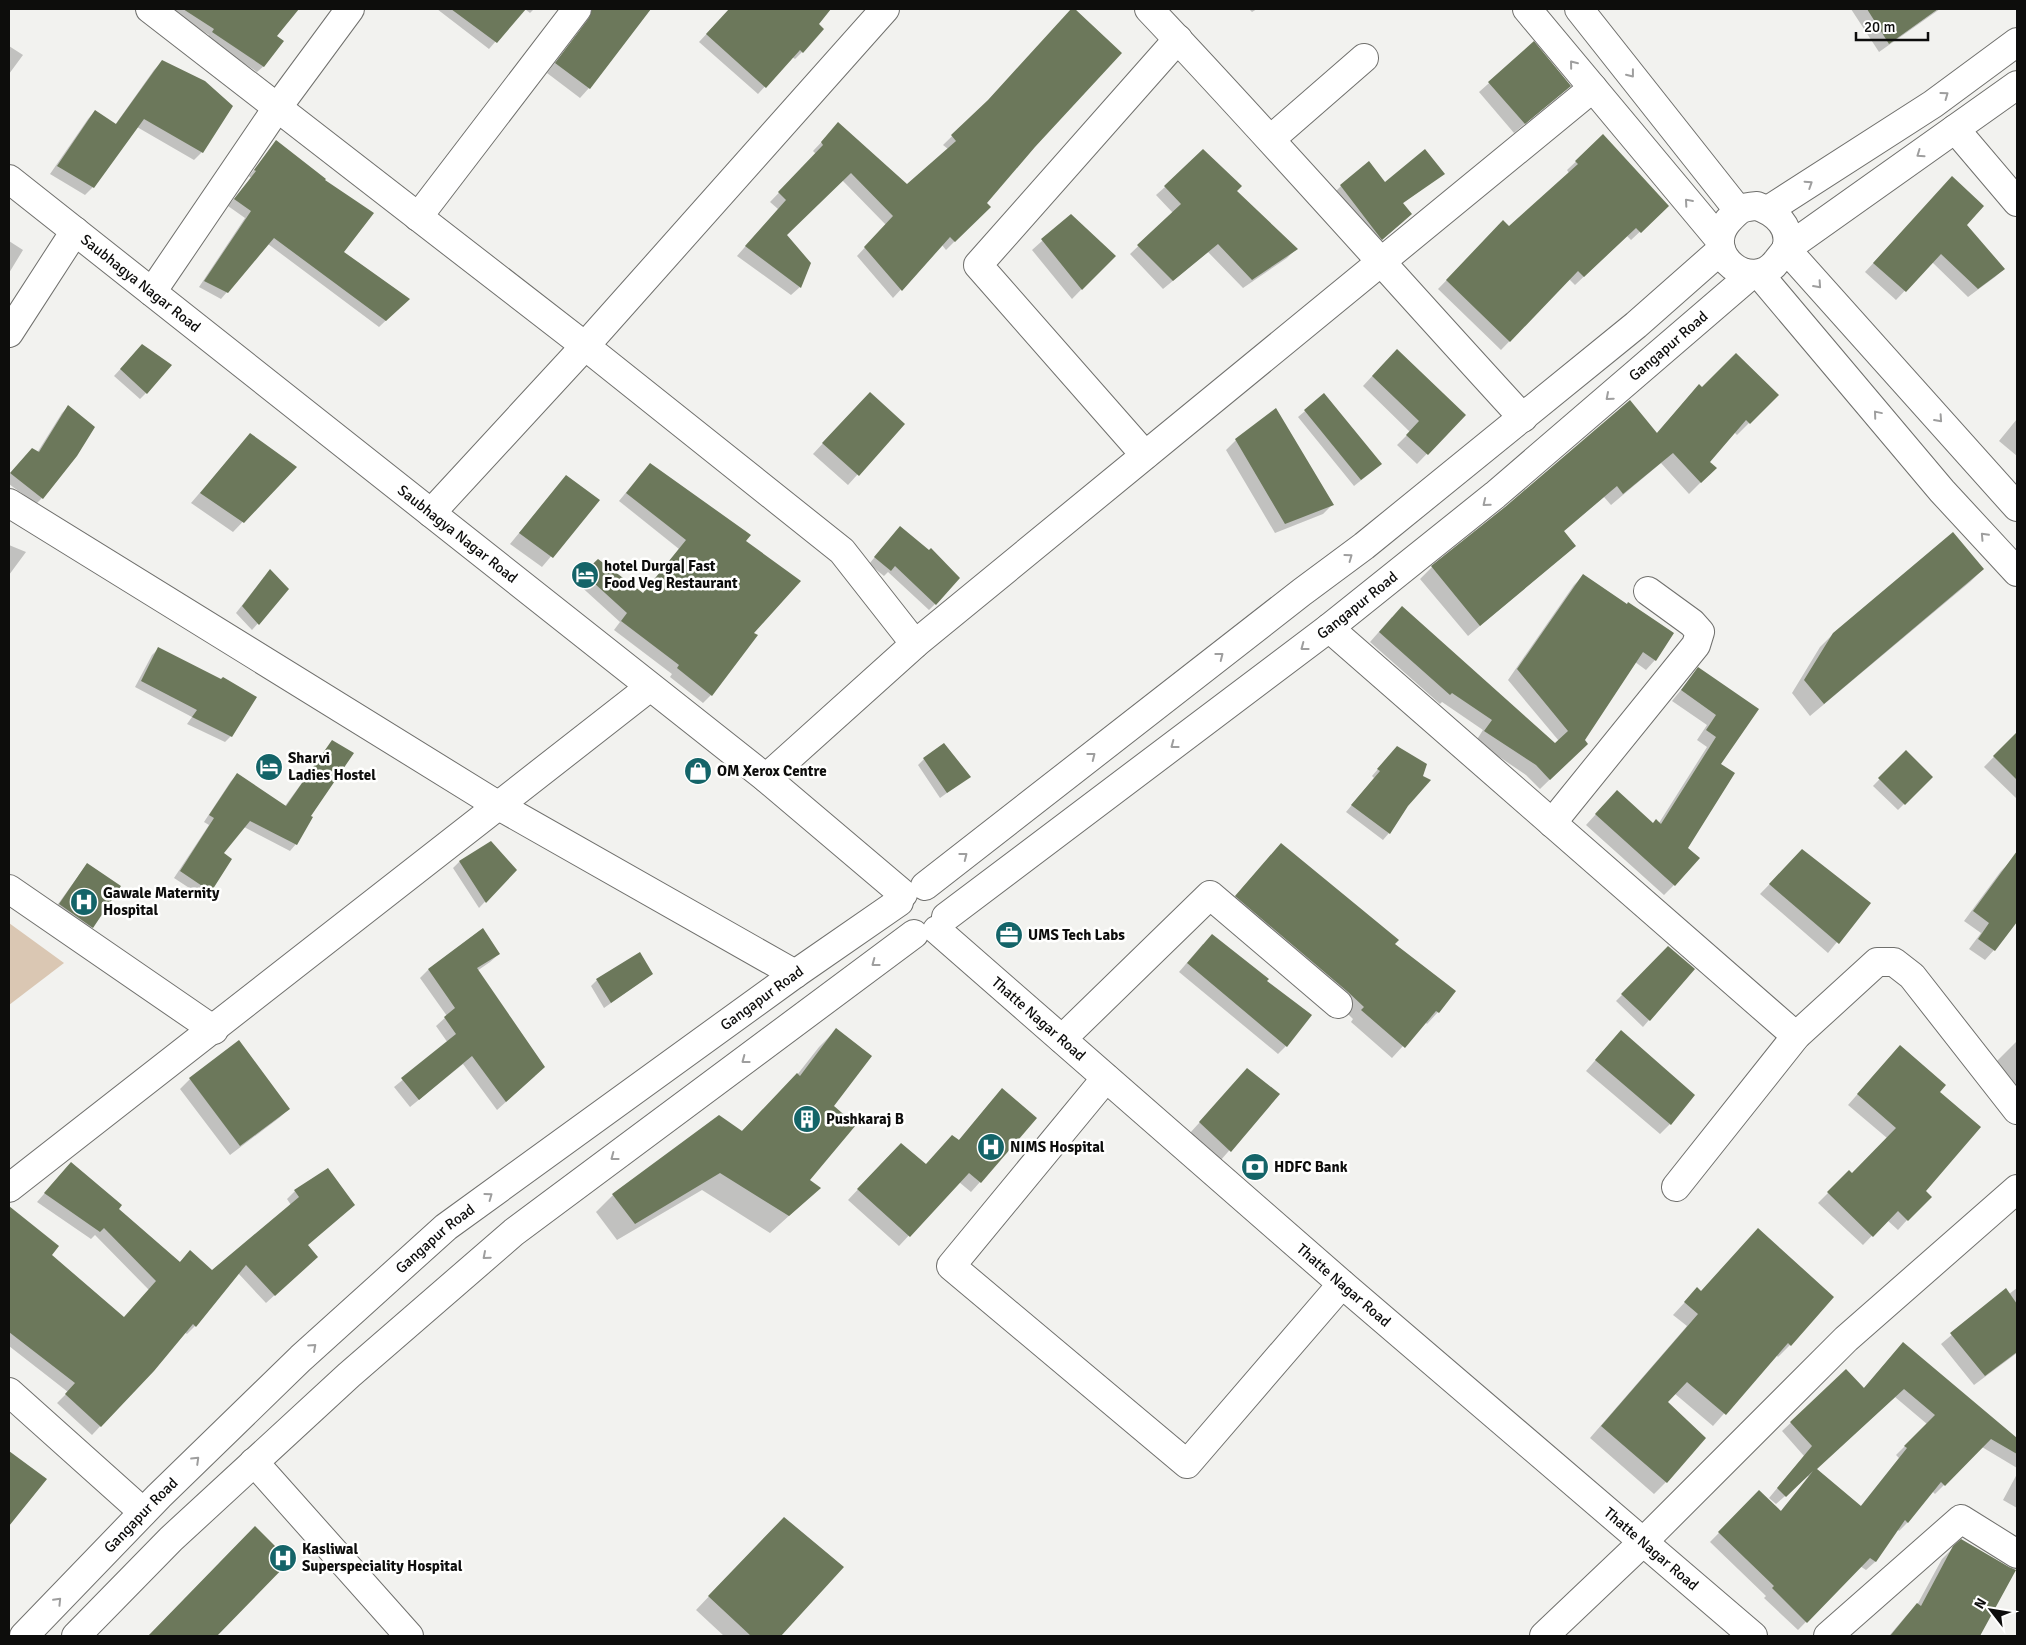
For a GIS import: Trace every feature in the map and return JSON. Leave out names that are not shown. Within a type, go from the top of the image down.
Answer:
[{"type":"street","points":[[150,9],[585,346],[842,551],[915,644]]},
{"type":"street","points":[[152,292],[277,108],[350,9]]},
{"type":"street","points":[[418,217],[577,9]]},
{"type":"street","points":[[431,513],[585,346],[885,9]]},
{"type":"street","points":[[1149,9],[1271,139],[1380,262],[1523,418]]},
{"type":"street","points":[[1527,9],[1720,245],[1725,259],[1742,272],[1756,274],[1772,268],[1786,249],[2017,85]]},
{"type":"street","points":[[1579,9],[1738,210]]},
{"type":"street","points":[[1145,456],[978,265],[1178,39]]},
{"type":"street","points":[[1768,210],[1933,104],[2017,42]]},
{"type":"street","points":[[1271,139],[1364,58]]},
{"type":"street","points":[[766,778],[915,644],[1593,88]]},
{"type":"street","points":[[1955,129],[2017,202]]},
{"type":"street","name":"Saubhagya Nagar Road","points":[[9,179],[766,778],[909,894]]},
{"type":"street","points":[[1720,245],[1722,229],[1738,210],[1757,206],[1778,216],[1784,226],[1786,249],[2017,507]]},
{"type":"street","points":[[9,333],[75,232]]},
{"type":"street","name":"Gangapur Road","points":[[24,1636],[143,1512],[301,1358],[446,1228],[794,974],[909,894],[1364,546],[1636,325],[1720,245]]},
{"type":"street","points":[[1756,274],[1942,491],[2017,572]]},
{"type":"street","name":"Gangapur Road","points":[[76,1636],[171,1539],[254,1462],[349,1375],[514,1232],[932,927],[1329,628],[1495,495],[1756,274]]},
{"type":"street","points":[[9,503],[499,806],[794,974]]},
{"type":"street","points":[[1552,823],[1696,645],[1700,632],[1648,591]]},
{"type":"street","points":[[1329,628],[1796,1036]]},
{"type":"street","points":[[9,1188],[214,1030],[650,687]]},
{"type":"street","points":[[9,889],[214,1030]]},
{"type":"street","points":[[940,893],[947,908],[932,927],[901,925],[897,909],[909,894],[940,893]]},
{"type":"street","points":[[1062,1039],[1210,894],[1338,1004]]},
{"type":"street","name":"Thatte Nagar Road","points":[[932,927],[1342,1284],[1753,1636]]},
{"type":"street","points":[[1676,1187],[1796,1036],[1877,962],[1894,962],[1912,976],[2017,1110]]},
{"type":"street","points":[[1106,1078],[951,1266],[1187,1464],[1342,1284]]},
{"type":"street","points":[[1544,1636],[1643,1542],[1846,1339],[2017,1189]]},
{"type":"street","points":[[9,1392],[143,1512]]},
{"type":"street","points":[[254,1462],[409,1636]]},
{"type":"street","points":[[1828,1636],[1961,1519],[2017,1554]]},
{"type":"shaded area","points":[[9,923],[64,963],[9,1005]]},
{"type":"building","points":[[183,9],[299,9],[277,36],[284,41],[264,67],[212,32],[214,29]]},
{"type":"building","points":[[451,9],[526,9],[497,43]]},
{"type":"building","points":[[592,9],[651,9],[590,89],[555,63],[589,18]]},
{"type":"building","points":[[729,9],[831,9],[819,24],[824,29],[803,53],[800,50],[766,88],[706,34]]},
{"type":"building","points":[[1071,9],[1075,9],[1122,53],[1035,147],[987,203],[991,207],[955,242],[950,237],[902,291],[864,247],[893,216],[851,173],[787,235],[811,263],[801,288],[745,246],[786,200],[778,192],[823,145],[821,142],[838,122],[907,184],[956,141],[951,135],[988,100]]},
{"type":"building","points":[[1867,9],[1938,9],[1889,44]]},
{"type":"building","points":[[1534,41],[1571,86],[1525,124],[1488,82]]},
{"type":"building","points":[[162,60],[205,81],[233,106],[203,153],[144,119],[94,188],[57,166],[95,110],[116,124]]},
{"type":"building","points":[[1603,134],[1669,206],[1641,233],[1636,228],[1584,277],[1578,271],[1510,342],[1446,280],[1503,220],[1509,226],[1578,164],[1575,161]]},
{"type":"building","points":[[276,140],[325,180],[374,213],[344,252],[410,299],[386,321],[274,238],[228,293],[204,281],[251,211],[234,199],[256,171],[254,170]]},
{"type":"building","points":[[1203,149],[1242,186],[1237,191],[1298,249],[1252,280],[1218,244],[1173,281],[1137,245],[1181,204],[1164,186]]},
{"type":"building","points":[[1425,149],[1445,174],[1403,203],[1412,214],[1382,240],[1340,185],[1369,161],[1385,182]]},
{"type":"building","points":[[1952,176],[1984,206],[1967,225],[2005,269],[1978,289],[1941,254],[1906,292],[1873,263]]},
{"type":"building","points":[[1071,214],[1116,256],[1082,290],[1041,239]]},
{"type":"building","points":[[142,344],[172,365],[147,394],[120,369]]},
{"type":"building","points":[[1397,349],[1466,415],[1428,455],[1406,435],[1419,421],[1372,376]]},
{"type":"building","points":[[1736,353],[1779,395],[1750,424],[1746,420],[1710,462],[1717,468],[1701,483],[1673,453],[1623,494],[1617,486],[1564,531],[1576,546],[1480,626],[1431,566],[1505,507],[1630,400],[1657,433],[1699,384],[1702,387]]},
{"type":"building","points":[[870,392],[905,424],[859,476],[822,443]]},
{"type":"building","points":[[1324,393],[1382,464],[1361,480],[1304,410]]},
{"type":"building","points":[[68,405],[95,427],[77,456],[43,499],[10,473],[32,448],[39,452]]},
{"type":"building","points":[[1276,408],[1334,505],[1285,524],[1235,439]]},
{"type":"building","points":[[250,433],[297,467],[244,523],[200,493]]},
{"type":"building","points":[[650,463],[751,535],[746,541],[801,581],[754,633],[758,635],[712,696],[677,668],[679,665],[621,621],[627,613],[583,573],[598,559],[643,593],[686,540],[626,493]]},
{"type":"building","points":[[566,475],[600,500],[553,558],[519,533]]},
{"type":"building","points":[[900,526],[929,550],[931,548],[960,578],[936,605],[895,566],[891,571],[874,557]]},
{"type":"building","points":[[1953,532],[1984,569],[1824,704],[1804,680],[1833,633]]},
{"type":"building","points":[[270,569],[289,589],[259,625],[242,606]]},
{"type":"building","points":[[1583,574],[1674,633],[1656,661],[1643,652],[1585,740],[1588,744],[1550,780],[1536,765],[1484,731],[1492,720],[1452,693],[1450,695],[1379,632],[1402,606],[1555,743],[1568,731],[1517,669]]},
{"type":"building","points":[[158,647],[221,679],[223,677],[257,697],[232,737],[192,717],[197,710],[141,681]]},
{"type":"building","points":[[1698,667],[1759,709],[1721,764],[1735,773],[1688,848],[1700,858],[1675,886],[1595,814],[1617,790],[1653,823],[1656,819],[1661,824],[1716,737],[1706,730],[1716,715],[1681,690]]},
{"type":"building","points":[[2017,732],[2017,780],[1993,756]]},
{"type":"building","points":[[332,740],[354,753],[311,816],[313,817],[297,845],[250,821],[224,853],[232,859],[211,892],[180,871],[214,818],[209,815],[237,773],[286,806]]},
{"type":"building","points":[[944,743],[971,777],[947,793],[923,758]]},
{"type":"building","points":[[1397,746],[1427,764],[1423,776],[1431,780],[1408,806],[1390,834],[1351,805],[1380,771],[1377,769]]},
{"type":"building","points":[[1906,750],[1933,777],[1905,805],[1878,778]]},
{"type":"building","points":[[491,841],[517,870],[486,903],[459,861]]},
{"type":"building","points":[[1281,843],[1399,940],[1395,944],[1456,991],[1439,1013],[1436,1011],[1405,1048],[1361,1010],[1364,1007],[1348,992],[1235,896]]},
{"type":"building","points":[[1802,849],[1871,903],[1839,944],[1769,884]]},
{"type":"building","points":[[2017,851],[2017,922],[1995,951],[1978,939],[1989,923],[1973,911]]},
{"type":"building","points":[[87,863],[121,886],[93,928],[59,904]]},
{"type":"building","points":[[483,928],[500,954],[477,968],[545,1067],[506,1102],[472,1056],[419,1100],[401,1078],[456,1034],[444,1017],[455,1008],[428,969]]},
{"type":"building","points":[[1212,934],[1269,979],[1267,981],[1312,1015],[1287,1047],[1187,963]]},
{"type":"building","points":[[1668,946],[1695,969],[1650,1021],[1621,994]]},
{"type":"building","points":[[640,952],[653,974],[611,1003],[596,979]]},
{"type":"building","points":[[836,1028],[872,1056],[834,1106],[856,1125],[810,1180],[821,1188],[789,1216],[720,1173],[635,1224],[612,1194],[719,1115],[742,1131],[797,1073],[800,1076]]},
{"type":"building","points":[[1621,1030],[1695,1095],[1671,1125],[1595,1060]]},
{"type":"building","points":[[239,1040],[290,1109],[240,1146],[189,1078]]},
{"type":"building","points":[[1900,1045],[1946,1085],[1940,1092],[1981,1127],[1926,1191],[1932,1197],[1908,1221],[1898,1211],[1873,1237],[1827,1192],[1849,1170],[1852,1173],[1896,1128],[1857,1094]]},
{"type":"building","points":[[1247,1068],[1280,1094],[1231,1152],[1199,1122]]},
{"type":"building","points":[[1002,1088],[1037,1118],[981,1183],[969,1173],[910,1237],[857,1189],[901,1143],[926,1164],[952,1135],[959,1140]]},
{"type":"building","points":[[71,1162],[122,1205],[119,1209],[180,1262],[190,1250],[212,1270],[299,1197],[294,1190],[328,1168],[355,1205],[308,1245],[318,1257],[275,1296],[246,1265],[196,1327],[193,1324],[154,1371],[101,1427],[65,1394],[75,1383],[9,1332],[9,1206],[59,1246],[52,1255],[124,1317],[156,1281],[104,1228],[100,1232],[44,1193]]},
{"type":"building","points":[[1758,1228],[1834,1297],[1791,1346],[1788,1343],[1726,1415],[1687,1382],[1668,1402],[1706,1438],[1667,1483],[1601,1426],[1698,1314],[1684,1302],[1697,1287],[1701,1291]]},
{"type":"building","points":[[2006,1288],[2017,1304],[2017,1352],[1985,1376],[1950,1333]]},
{"type":"building","points":[[1903,1342],[2017,1438],[2017,1454],[1991,1439],[1945,1486],[1941,1482],[1908,1523],[1905,1520],[1876,1562],[1870,1558],[1807,1623],[1772,1588],[1774,1586],[1718,1532],[1759,1490],[1781,1511],[1813,1471],[1786,1497],[1777,1488],[1812,1446],[1790,1422],[1846,1369],[1864,1388]],"holes":[[[1904,1389],[1935,1415],[1904,1446],[1907,1448],[1861,1506],[1817,1469]]]},
{"type":"building","points":[[9,1451],[47,1479],[9,1526]]},
{"type":"building","points":[[784,1517],[844,1567],[781,1636],[751,1636],[708,1596]]},
{"type":"building","points":[[255,1526],[290,1561],[217,1636],[148,1636]]},
{"type":"building","points":[[1961,1539],[2016,1570],[1980,1636],[1890,1636],[1917,1603],[1921,1606],[1953,1546]]},
{"type":"place","name":"hotel Durga| Fast Food Veg Restaurant","points":[[585,575]]},
{"type":"place","name":"Sharvi Ladies Hostel","points":[[269,767]]},
{"type":"place","name":"OM Xerox Centre","points":[[698,771]]},
{"type":"place","name":"Gawale Maternity Hospital","points":[[84,902]]},
{"type":"place","name":"UMS Tech Labs","points":[[1009,935]]},
{"type":"place","name":"Pushkaraj B","points":[[807,1119]]},
{"type":"place","name":"NIMS Hospital","points":[[991,1147]]},
{"type":"place","name":"HDFC Bank","points":[[1255,1167]]},
{"type":"place","name":"Kasliwal Superspeciality Hospital","points":[[283,1558]]}]
